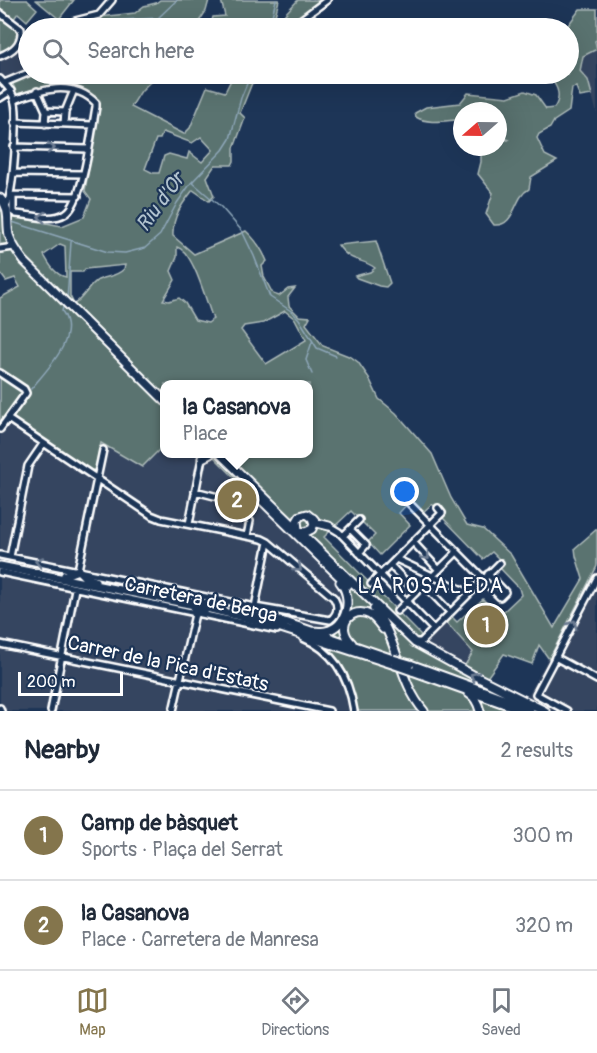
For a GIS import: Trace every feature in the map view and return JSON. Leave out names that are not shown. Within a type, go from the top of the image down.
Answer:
[{"type":"main road","points":[[4,204],[14,247],[24,261],[160,396]]},
{"type":"main road","points":[[220,458],[323,562],[371,605],[386,627],[412,692],[426,711]]},
{"type":"main road","points":[[220,458],[299,531]]},
{"type":"main road","points":[[269,507],[299,531],[379,609],[418,642],[485,681],[545,711]]},
{"type":"main road","points":[[279,510],[293,517],[307,514],[317,523],[329,526]]},
{"type":"main road","points":[[301,516],[297,520],[300,535],[345,588],[348,598],[347,610],[335,627],[326,631],[311,631]]},
{"type":"main road","points":[[312,518],[314,521],[311,538],[322,552]]},
{"type":"main road","points":[[299,531],[329,526]]},
{"type":"main road","points":[[0,564],[65,574],[77,573]]},
{"type":"main road","points":[[0,564],[29,572],[98,584],[194,609],[214,610],[286,628],[411,667],[537,711]]},
{"type":"main road","points":[[29,572],[72,579],[77,573]]},
{"type":"main road","points":[[77,573],[76,580],[202,602],[288,626],[394,662]]},
{"type":"main road","points":[[164,596],[192,603],[194,609]]},
{"type":"main road","points":[[255,607],[257,611],[276,616],[288,623]]},
{"type":"main road","points":[[379,609],[396,641],[426,711]]},
{"type":"main road","points":[[354,645],[345,637],[345,623],[351,616],[363,612],[373,617],[395,648]]},
{"type":"main road","points":[[242,613],[288,623],[354,645],[394,662]]},
{"type":"main road","points":[[411,667],[523,711]]},
{"type":"main road","points":[[411,667],[531,711]]},
{"type":"main road","points":[[456,685],[473,696],[480,711]]},
{"type":"street","points":[[87,18],[99,15],[112,0]]},
{"type":"street","points":[[303,18],[327,0]]},
{"type":"street","points":[[0,13],[18,27]]},
{"type":"street","points":[[0,56],[18,45]]},
{"type":"street","points":[[14,100],[44,89],[74,90],[96,103],[78,196],[68,212],[54,218],[13,212],[11,196],[14,100],[11,90],[2,81],[18,76]]},
{"type":"street","points":[[0,98],[11,90]]},
{"type":"street","points":[[64,124],[65,112],[74,90]]},
{"type":"street","points":[[37,92],[46,111],[45,123]]},
{"type":"street","points":[[46,111],[65,112]]},
{"type":"street","points":[[15,122],[93,125]]},
{"type":"street","points":[[14,147],[88,149]]},
{"type":"street","points":[[13,173],[83,174]]},
{"type":"street","points":[[4,204],[11,196],[78,196]]},
{"type":"street","points":[[0,249],[14,247]]},
{"type":"street","points":[[0,373],[25,393],[0,429]]},
{"type":"street","points":[[8,419],[151,515],[268,542],[255,607]]},
{"type":"street","points":[[10,557],[28,466],[43,444]]},
{"type":"street","points":[[77,573],[103,450]]},
{"type":"street","points":[[189,524],[198,492],[203,458]]},
{"type":"street","points":[[198,492],[222,498],[250,521],[248,536]]},
{"type":"street","points":[[409,503],[429,526],[484,578]]},
{"type":"street","points":[[371,584],[442,513],[438,508]]},
{"type":"street","points":[[343,536],[359,520]]},
{"type":"street","points":[[329,526],[343,536],[433,629]]},
{"type":"street","points":[[350,529],[366,546],[359,553]]},
{"type":"street","name":"Carretera de Berga","points":[[0,555],[77,573],[255,607],[330,620],[335,616],[338,609],[334,598],[268,542]]},
{"type":"street","points":[[413,542],[439,570]]},
{"type":"street","points":[[397,611],[456,553]]},
{"type":"street","points":[[396,559],[469,594]]},
{"type":"street","points":[[418,642],[500,563]]},
{"type":"street","points":[[390,565],[416,592]]},
{"type":"street","name":"Carretera de Berga","points":[[0,573],[75,589],[194,609],[291,634],[327,651],[337,663],[346,681],[354,711]]},
{"type":"street","points":[[567,711],[536,694],[597,578]]},
{"type":"street","points":[[424,585],[450,612]]},
{"type":"street","points":[[51,711],[75,589]]},
{"type":"street","points":[[173,711],[194,609]]},
{"type":"street","name":"Carrer de la Pica d'Estats","points":[[0,644],[329,711]]},
{"type":"street","points":[[555,657],[597,680]]},
{"type":"shaded area","points":[[18,49],[18,80],[12,82],[0,75],[0,58]]},
{"type":"shaded area","points":[[597,49],[597,114],[588,80],[580,71],[582,56]]},
{"type":"shaded area","points":[[23,393],[29,394],[83,432],[142,466],[160,449],[160,458],[215,458],[350,593],[350,606],[327,645],[346,674],[357,711],[0,711],[0,424]]},
{"type":"shaded area","points":[[597,566],[597,711],[547,711],[526,700]]},
{"type":"shaded area","points":[[444,620],[473,652],[463,668],[422,645]]},
{"type":"green space","points":[[0,0],[27,0],[37,9],[30,18],[24,18],[18,13],[13,20],[0,11]]},
{"type":"green space","points":[[36,0],[74,0],[58,18]]},
{"type":"green space","points":[[160,0],[209,0],[201,18],[90,18],[135,13],[144,6]]},
{"type":"green space","points":[[221,0],[279,0],[274,18],[213,18],[225,16]]},
{"type":"green space","points":[[298,0],[331,0],[318,12],[305,18],[283,18]]},
{"type":"green space","points":[[580,9],[597,9],[597,40],[595,41],[597,49],[583,56],[580,71],[588,80],[592,95],[580,97],[576,87],[572,88],[569,111],[554,121],[550,128],[539,134],[537,138],[545,155],[557,161],[531,177],[529,189],[520,198],[511,217],[501,224],[494,225],[486,214],[493,193],[478,174],[481,156],[507,156],[507,140],[509,140],[507,139],[507,102],[461,102],[468,93],[508,97],[525,91],[536,95],[546,109],[554,108],[558,100],[558,93],[554,84],[579,84],[579,18],[573,18]]},
{"type":"green space","points":[[0,16],[13,26],[18,35],[14,44],[0,53]]},
{"type":"green space","points":[[18,80],[18,84],[148,84],[131,107],[184,134],[190,128],[207,87],[225,92],[229,84],[252,84],[240,113],[245,118],[234,148],[232,165],[215,165],[207,177],[214,196],[209,201],[193,190],[176,217],[173,236],[194,254],[246,231],[250,234],[267,261],[262,266],[264,277],[273,294],[279,296],[288,289],[295,288],[288,297],[289,306],[299,316],[310,317],[306,324],[323,346],[358,362],[379,399],[396,413],[432,454],[451,498],[467,525],[483,529],[511,555],[554,628],[583,579],[575,548],[597,529],[597,566],[549,659],[539,645],[532,664],[504,654],[486,679],[547,711],[357,711],[346,674],[327,645],[348,608],[350,593],[215,458],[313,458],[313,380],[160,380],[160,449],[142,467],[101,443],[95,469],[89,472],[11,417],[28,394],[22,393],[0,424],[0,298],[20,287],[15,278],[6,281],[0,273],[0,210],[14,217],[62,226],[84,217],[91,199],[85,191],[99,106],[92,97],[66,86],[50,86],[17,94],[12,82]],"holes":[[[163,132],[192,143],[201,137],[213,150],[202,162],[189,152],[187,159],[169,154],[164,156],[159,173],[153,173],[145,169],[156,139],[160,139]],[[60,244],[65,246],[66,277],[56,272],[44,255]],[[177,247],[189,258],[194,267],[213,319],[208,323],[195,320],[185,303],[179,298],[163,300],[175,280],[171,271],[177,257]],[[125,265],[118,274],[95,282],[74,304],[70,296],[70,272],[83,272],[85,269]],[[285,311],[295,319],[306,340],[266,364],[241,330],[244,326],[263,323]],[[410,501],[422,513],[432,504],[436,508],[438,506],[445,513],[442,517],[483,559],[492,552],[503,563],[499,567],[519,588],[521,595],[503,612],[495,612],[483,599],[457,622],[450,615],[444,620],[473,652],[464,667],[417,642],[421,635],[324,537],[330,531],[327,529],[331,525],[336,525],[351,511],[375,535],[368,542],[380,555],[410,525],[399,513]]]},
{"type":"green space","points":[[453,104],[453,120],[435,122],[416,117],[415,113],[426,107]]},
{"type":"green space","points":[[376,241],[390,283],[386,287],[357,278],[355,276],[370,272],[375,268],[347,255],[338,245]]},
{"type":"waterway","points":[[158,18],[177,0]]},
{"type":"waterway","name":"Riu d'Or","points":[[272,18],[276,0]]},
{"type":"waterway","name":"Riu d'Or","points":[[9,221],[108,252],[125,253],[145,248],[160,235],[191,183],[223,150],[230,139],[247,84]]},
{"type":"waterway","points":[[192,182],[221,207],[242,231],[270,297],[299,319],[317,348],[336,356]]},
{"type":"waterway","points":[[67,300],[71,242]]},
{"type":"waterway","points":[[31,389],[53,362],[65,342],[67,321],[62,311],[64,304]]},
{"type":"waterway","points":[[312,342],[306,360],[312,374]]},
{"type":"place","name":"la Casanova","points":[[237,500]]},
{"type":"place","name":"Camp de bàsquet","points":[[486,625]]},
{"type":"district","name":"LA ROSALEDA","points":[[431,586]]}]
